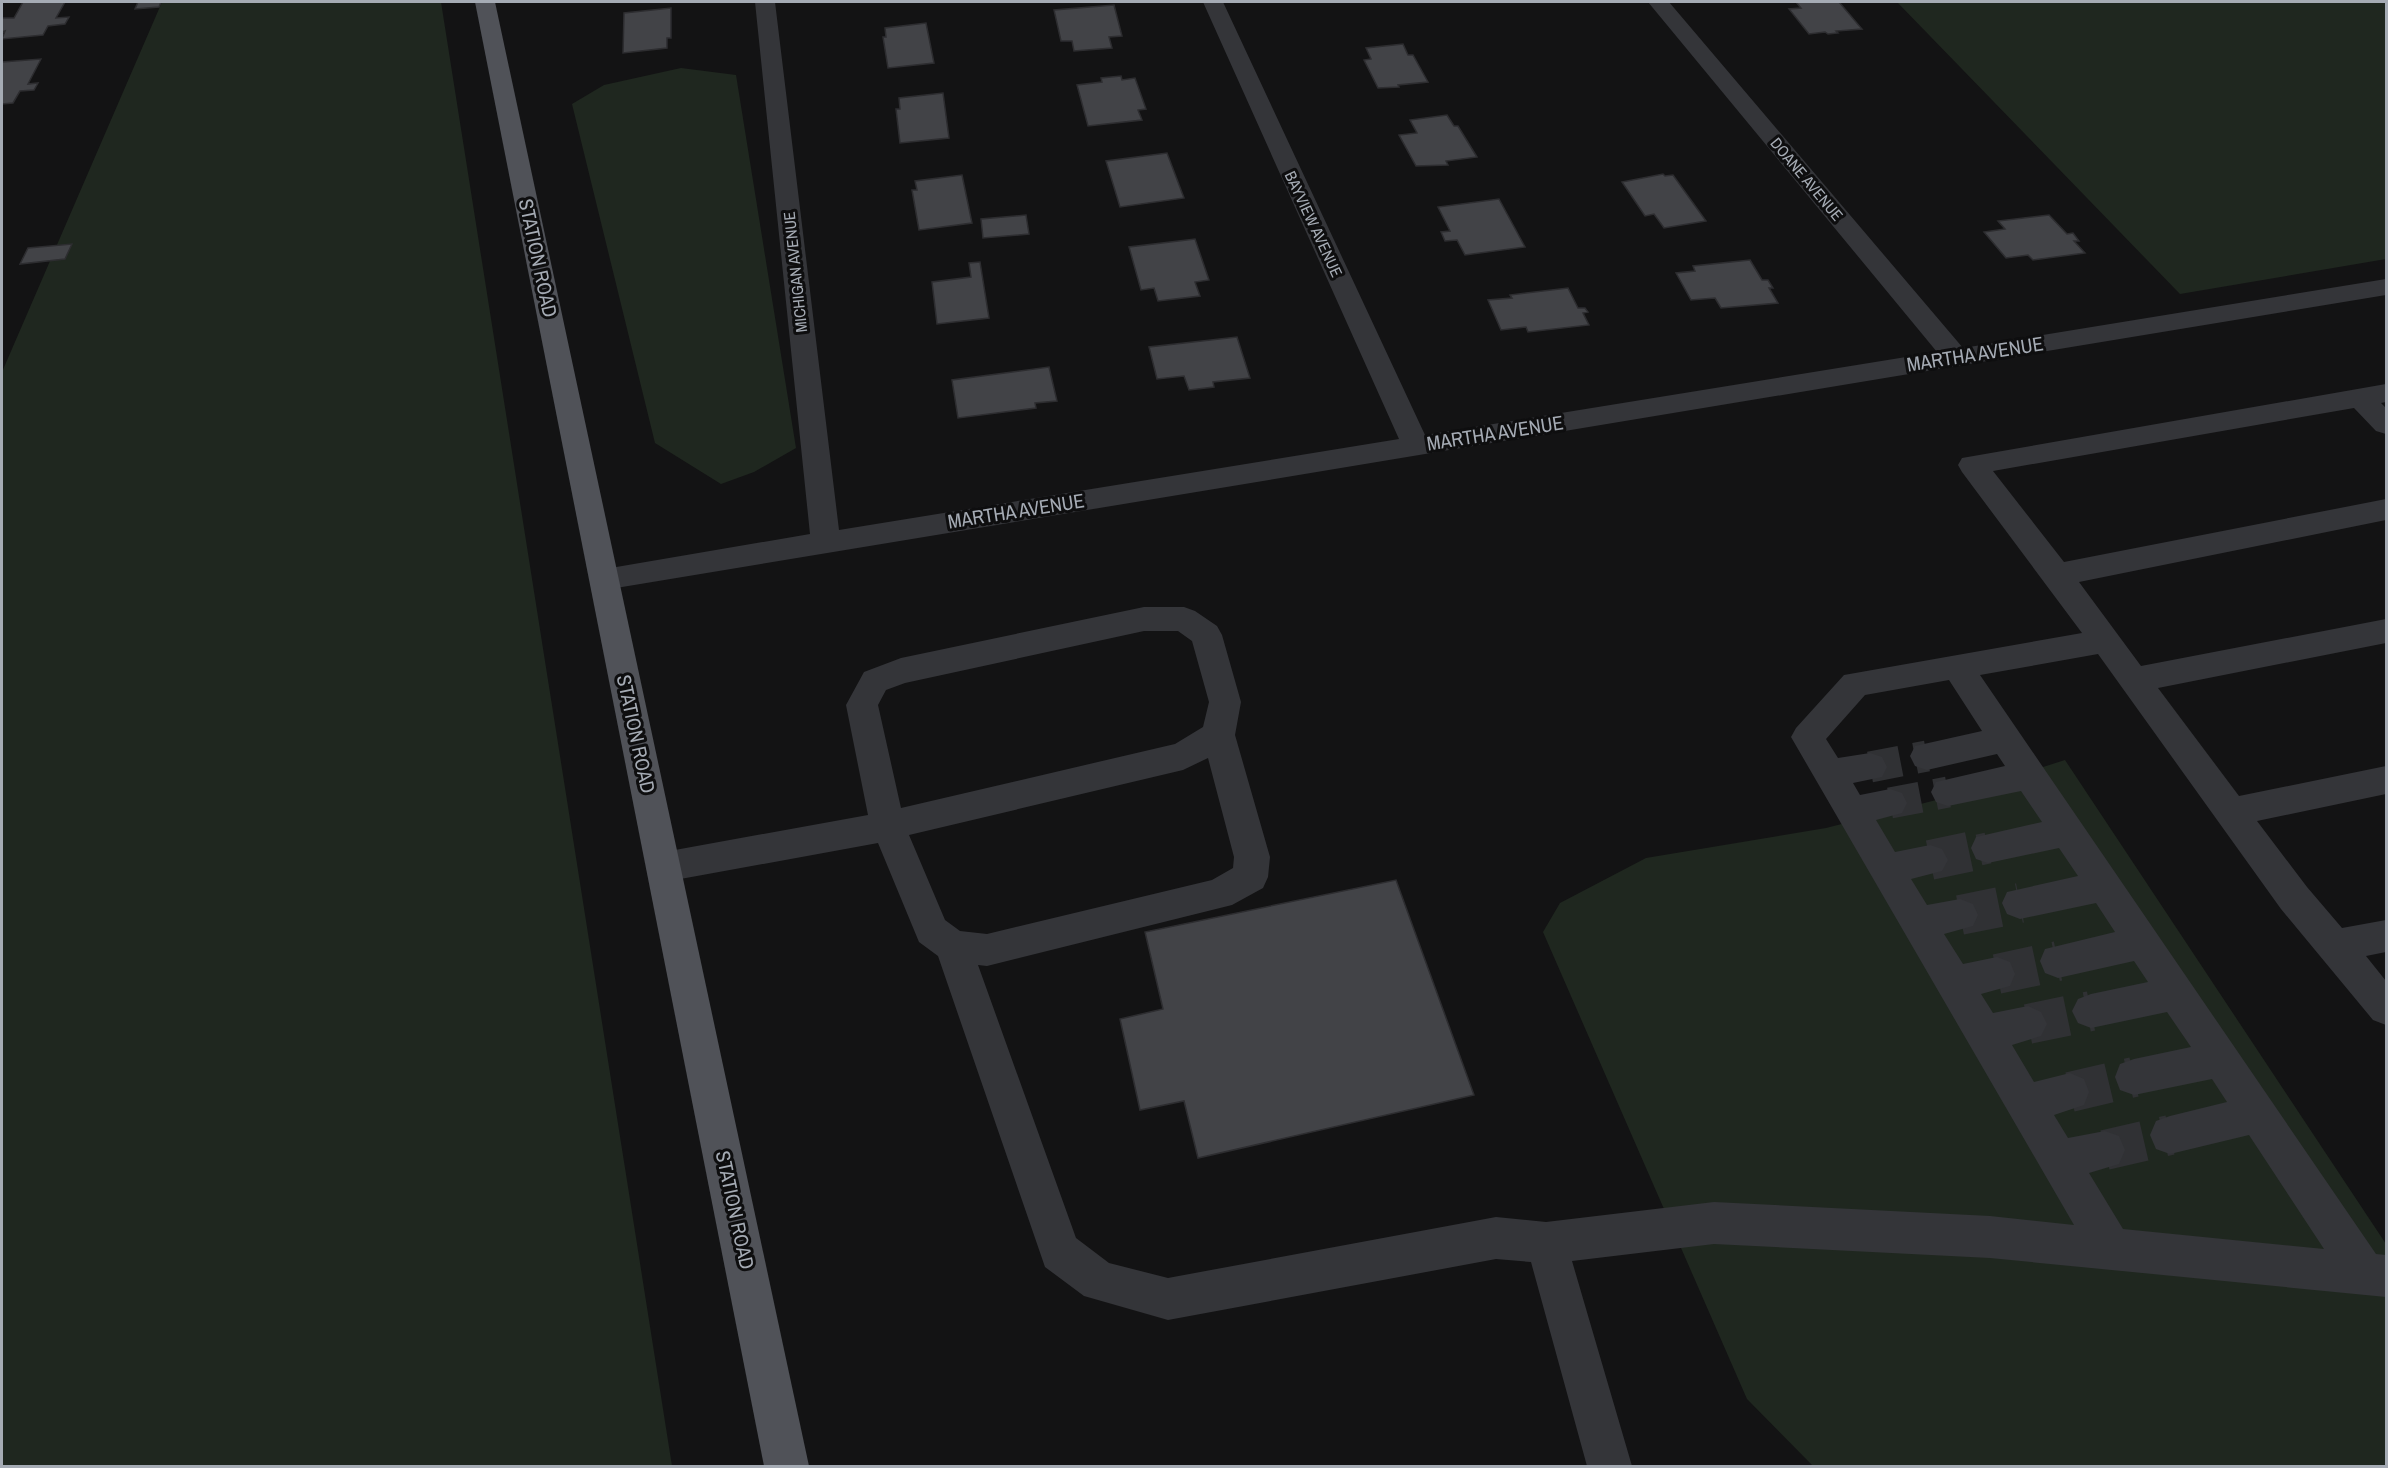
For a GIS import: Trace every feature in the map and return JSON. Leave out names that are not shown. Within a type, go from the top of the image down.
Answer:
[{"type":"main road","name":"STATION ROAD","points":[[485,2],[787,1467]]},
{"type":"street","name":"MICHIGAN AVENUE","points":[[765,2],[826,542]]},
{"type":"street","name":"BAYVIEW AVENUE","points":[[1212,2],[1416,446]]},
{"type":"street","name":"DOANE AVENUE","points":[[1658,2],[1956,357]]},
{"type":"street","name":"MARTHA AVENUE","points":[[604,579],[2386,287]]},
{"type":"street","points":[[2386,424],[2373,395],[1972,465],[2057,575],[2294,898],[2386,1008]]},
{"type":"street","points":[[2057,575],[2386,509]]},
{"type":"street","points":[[1144,619],[1184,619],[1206,635],[1225,702],[1218,735],[1252,857],[1250,877],[1219,894],[987,950],[953,946],[932,931],[888,826],[862,705],[875,681],[901,671],[1144,619]]},
{"type":"street","points":[[2133,680],[2386,631]]},
{"type":"street","points":[[2105,641],[1856,684],[1808,737],[2112,1250]]},
{"type":"street","points":[[1957,667],[2220,1059],[2376,1275]]},
{"type":"street","points":[[664,867],[888,826],[1183,756],[1218,735]]},
{"type":"street","points":[[1927,756],[2006,740]]},
{"type":"street","points":[[1829,773],[1870,767]]},
{"type":"street","points":[[1948,792],[2029,775]]},
{"type":"street","points":[[2230,812],[2386,780]]},
{"type":"street","points":[[1851,811],[1890,803]]},
{"type":"street","points":[[1988,848],[2067,832]]},
{"type":"street","points":[[1886,869],[1930,860]]},
{"type":"street","points":[[2020,903],[2104,886]]},
{"type":"street","points":[[1918,923],[1960,915]]},
{"type":"street","points":[[2334,946],[2386,936]]},
{"type":"street","points":[[2058,961],[2142,943]]},
{"type":"street","points":[[953,946],[1060,1252],[1099,1281],[1168,1299],[1496,1238],[1546,1243],[1714,1223],[1990,1237],[2376,1275]]},
{"type":"street","points":[[1954,983],[1996,974]]},
{"type":"street","points":[[2091,1011],[2176,993]]},
{"type":"street","points":[[1983,1033],[2028,1024]]},
{"type":"street","points":[[2134,1077],[2220,1059]]},
{"type":"street","points":[[2026,1103],[2070,1092]]},
{"type":"street","points":[[2170,1134],[2258,1114]]},
{"type":"street","points":[[2059,1160],[2105,1150]]},
{"type":"street","points":[[1546,1243],[1609,1467]]},
{"type":"shaded area","points":[[162,2],[441,2],[672,1466],[2,1466],[2,372]]},
{"type":"shaded area","points":[[1897,2],[2386,2],[2386,259],[2180,294]]},
{"type":"shaded area","points":[[681,68],[736,75],[796,448],[754,472],[721,484],[655,443],[572,104],[604,85]]},
{"type":"shaded area","points":[[2065,760],[2386,1244],[2386,1466],[1813,1466],[1747,1399],[1543,932],[1560,903],[1646,858],[1826,828],[1952,796]]},
{"type":"building","points":[[23,2],[65,2],[56,18],[69,17],[65,24],[48,26],[43,35],[2,39],[5,31],[2,32],[2,18],[14,18]]},
{"type":"building","points":[[138,2],[161,2],[159,7],[135,9]]},
{"type":"building","points":[[1796,2],[1839,2],[1862,29],[1809,34],[1789,9],[1801,8]]},
{"type":"building","points":[[1114,5],[1122,36],[1109,37],[1112,48],[1074,51],[1072,41],[1061,41],[1054,10]]},
{"type":"building","points":[[671,8],[671,38],[667,38],[667,48],[623,53],[624,13]]},
{"type":"building","points":[[926,23],[934,63],[888,68],[883,37],[886,37],[885,28]]},
{"type":"building","points":[[1403,44],[1408,55],[1413,55],[1428,82],[1378,88],[1364,60],[1371,59],[1366,48]]},
{"type":"building","points":[[41,59],[28,84],[38,83],[34,90],[20,91],[13,103],[2,104],[2,62]]},
{"type":"building","points":[[1121,76],[1122,80],[1135,78],[1146,109],[1138,110],[1142,120],[1088,126],[1077,85],[1102,82],[1101,78]]},
{"type":"building","points":[[943,93],[949,138],[900,143],[896,109],[900,109],[899,98]]},
{"type":"building","points":[[1447,115],[1454,126],[1458,126],[1477,157],[1446,161],[1448,165],[1416,166],[1399,135],[1417,133],[1410,120]]},
{"type":"building","points":[[1167,153],[1184,198],[1120,207],[1106,161]]},
{"type":"building","points":[[1663,174],[1673,175],[1706,221],[1664,228],[1654,214],[1645,216],[1622,182]]},
{"type":"building","points":[[962,175],[972,223],[919,230],[912,190],[917,190],[915,181]]},
{"type":"building","points":[[1499,199],[1525,247],[1465,255],[1457,240],[1445,241],[1441,232],[1450,231],[1438,207]]},
{"type":"building","points":[[1026,215],[1029,234],[983,238],[981,219]]},
{"type":"building","points":[[2049,215],[2067,234],[2073,233],[2079,241],[2074,241],[2085,253],[2033,260],[2028,255],[2006,258],[1984,232],[2005,229],[1998,221]]},
{"type":"building","points":[[1195,239],[1209,280],[1195,282],[1200,296],[1158,301],[1154,288],[1141,290],[1129,247]]},
{"type":"building","points":[[72,244],[65,259],[20,264],[28,248]]},
{"type":"building","points":[[1750,260],[1762,280],[1768,280],[1773,288],[1769,288],[1778,303],[1721,308],[1715,298],[1691,300],[1676,273],[1695,271],[1693,266]]},
{"type":"building","points":[[980,262],[989,318],[937,324],[932,282],[971,277],[969,263]]},
{"type":"building","points":[[1568,288],[1578,308],[1585,308],[1588,312],[1583,313],[1589,325],[1528,332],[1526,327],[1501,330],[1488,300],[1512,298],[1510,295]]},
{"type":"building","points":[[1237,337],[1250,378],[1213,382],[1214,387],[1189,390],[1184,376],[1157,379],[1149,347]]},
{"type":"building","points":[[1049,367],[1057,401],[1035,403],[1036,408],[958,418],[952,380]]},
{"type":"building","points":[[1396,880],[1474,1095],[1198,1158],[1184,1101],[1140,1110],[1120,1019],[1163,1009],[1145,932]]},
{"type":"tunnel","points":[[1870,767],[1927,756]]},
{"type":"tunnel","points":[[1890,803],[1948,792]]},
{"type":"tunnel","points":[[1930,860],[1987,848]]},
{"type":"tunnel","points":[[1979,850],[1988,848]]},
{"type":"tunnel","points":[[1960,915],[2020,903]]},
{"type":"tunnel","points":[[1997,974],[2058,961]]},
{"type":"tunnel","points":[[2028,1024],[2091,1011]]},
{"type":"tunnel","points":[[2070,1092],[2134,1077]]},
{"type":"tunnel","points":[[2105,1150],[2170,1135]]}]
